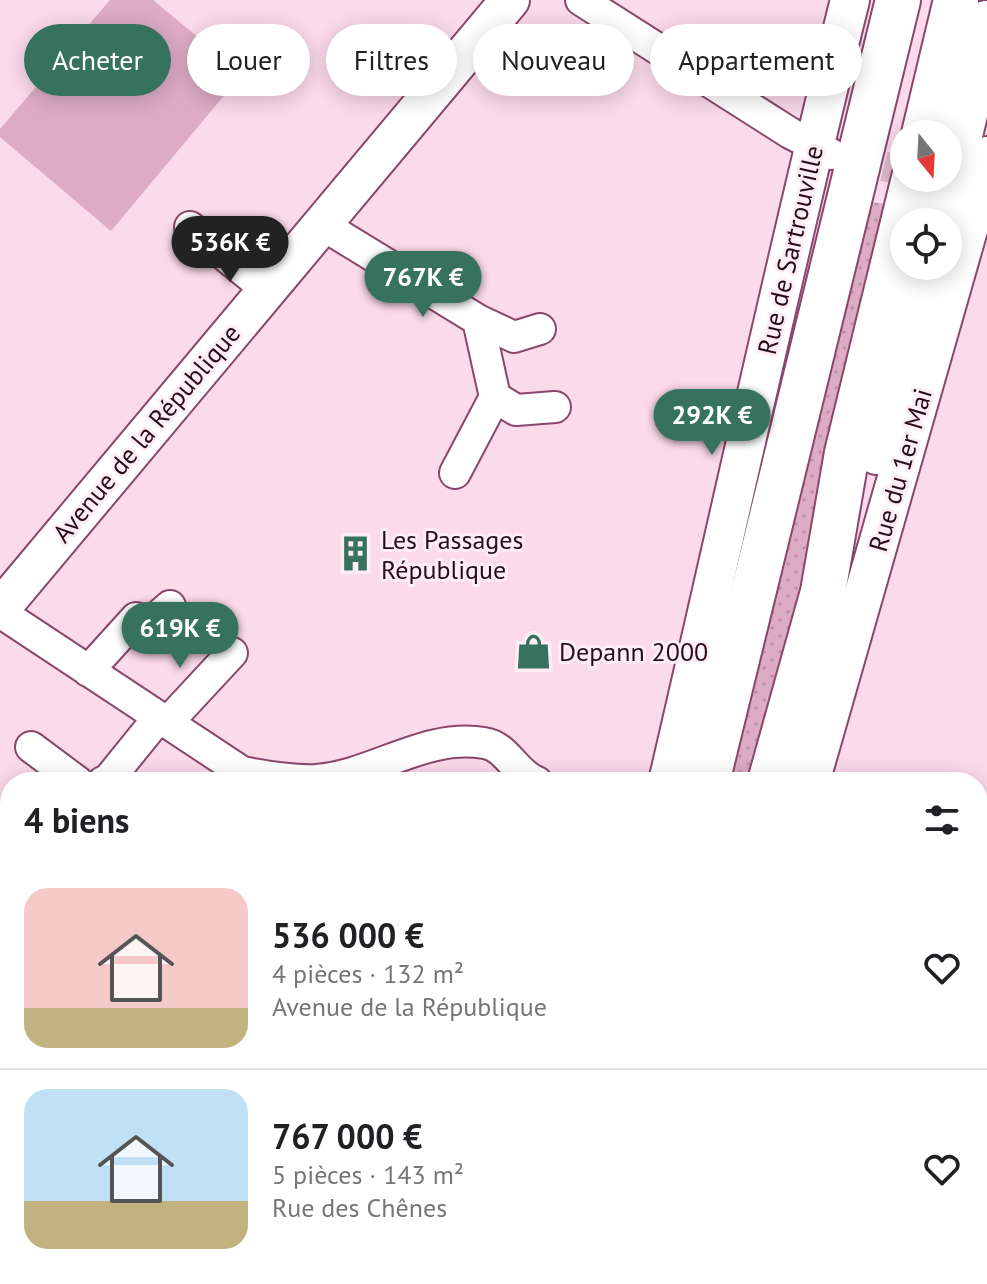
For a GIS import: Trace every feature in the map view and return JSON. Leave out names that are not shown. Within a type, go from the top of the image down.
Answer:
[{"type":"highway","points":[[709,772],[898,0]]},
{"type":"highway","points":[[927,120],[956,0]]},
{"type":"highway","points":[[942,208],[987,23]]},
{"type":"highway","points":[[773,772],[823,592],[847,453],[911,192]]},
{"type":"highway","points":[[823,592],[844,555],[878,448],[923,280]]},
{"type":"main road","name":"Avenue de la République","points":[[4,595],[510,0]]},
{"type":"main road","name":"Rue de Sartrouville","points":[[670,772],[822,150],[850,0]]},
{"type":"main road","name":"Rue du 1er Mai","points":[[813,772],[979,182]]},
{"type":"street","points":[[581,0],[822,150]]},
{"type":"street","points":[[321,224],[478,320],[514,337],[540,329]]},
{"type":"street","points":[[190,227],[266,289]]},
{"type":"street","points":[[455,473],[495,397],[478,320]]},
{"type":"street","points":[[495,397],[516,410],[555,407]]},
{"type":"street","points":[[4,595],[88,671],[242,772]]},
{"type":"street","points":[[88,671],[136,618],[148,625],[170,606]]},
{"type":"street","points":[[115,772],[232,653]]},
{"type":"street","points":[[347,772],[417,749],[463,741],[489,743],[509,757],[521,772]]},
{"type":"street","points":[[31,747],[65,772]]},
{"type":"street","points":[[404,772],[417,749]]},
{"type":"shaded area","points":[[110,0],[153,0],[187,28],[187,96],[224,96],[111,231],[0,137],[0,129],[28,96],[171,96],[171,24],[90,24]]},
{"type":"shaded area","points":[[870,202],[893,205],[890,208],[754,772],[730,772]]},
{"type":"tunnel","points":[[840,156],[890,168]]},
{"type":"place","name":"Les Passages République","points":[[355,554]]},
{"type":"place","name":"Depann 2000","points":[[533,651]]}]
